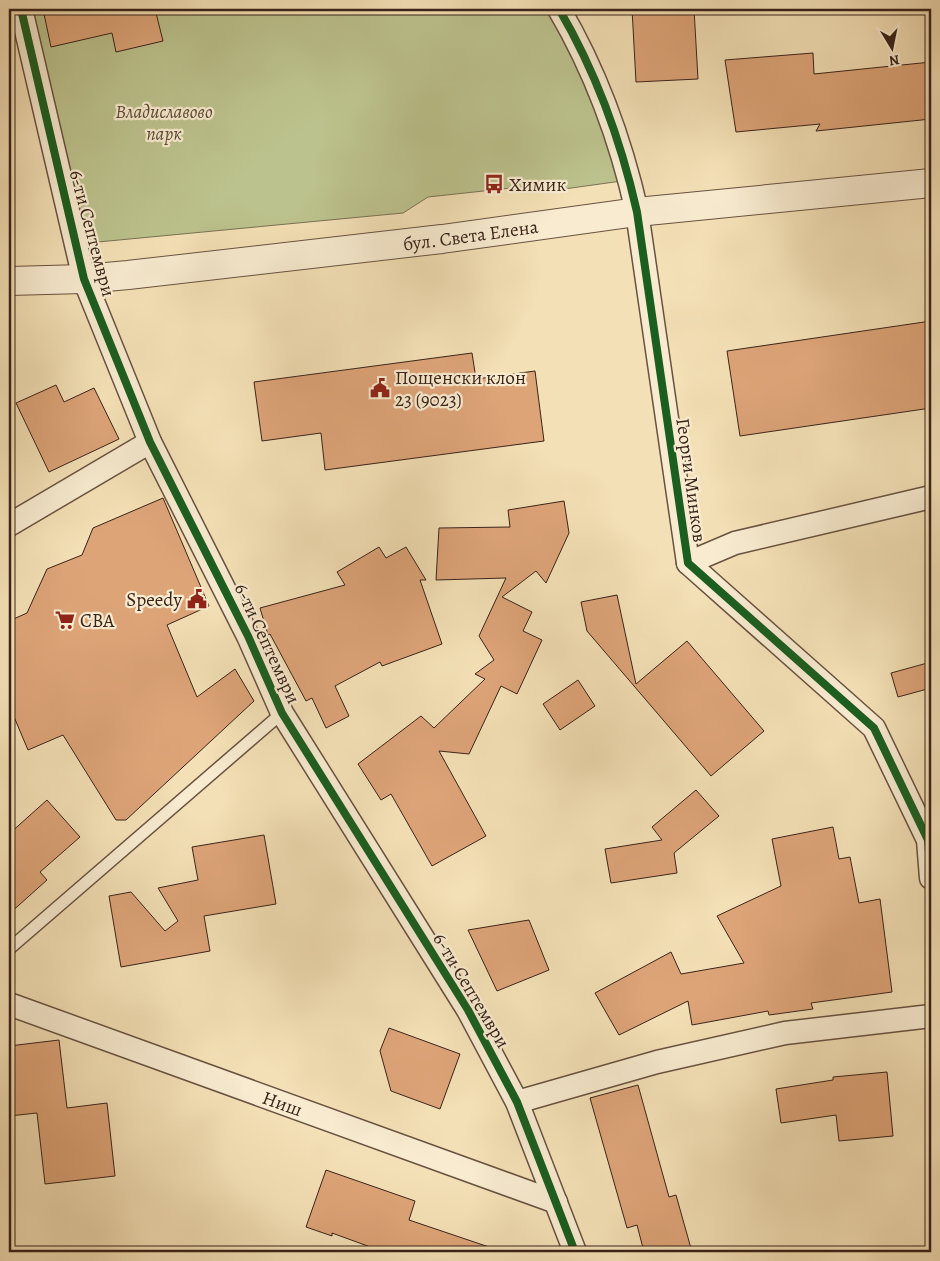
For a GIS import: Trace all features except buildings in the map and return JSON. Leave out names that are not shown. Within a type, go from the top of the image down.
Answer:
[{"type":"street","name":"6-ти Септември","points":[[21,9],[84,279],[150,442],[248,636],[282,712],[468,1010],[517,1102],[575,1252]]},
{"type":"street","name":"Георги Минков","points":[[559,9],[578,41],[601,94],[630,180],[637,212],[688,563],[874,728],[928,840],[931,878]]},
{"type":"street","name":"бул. Света Елена","points":[[9,281],[84,279],[442,239],[637,212],[931,183]]},
{"type":"street","points":[[9,525],[150,442]]},
{"type":"street","points":[[688,563],[735,543],[931,497]]},
{"type":"street","name":"Ниш","points":[[9,1004],[556,1202]]},
{"type":"street","points":[[517,1102],[658,1062],[785,1033],[931,1016]]},
{"type":"lane","points":[[9,949],[282,712]]},
{"type":"green space","name":"Владиславово парк","points":[[17,9],[558,9],[629,180],[564,189],[539,185],[428,197],[403,213],[77,244]]},
{"type":"cycle path","points":[[21,9],[84,279],[150,442],[248,636],[282,713],[468,1010],[517,1102],[575,1252]]},
{"type":"cycle path","points":[[559,9],[596,82],[615,133],[631,185],[637,212],[688,563],[874,728],[928,840],[931,878]]},
{"type":"place","name":"Химик","points":[[494,184]]},
{"type":"place","name":"Пощенски клон 23 (9023)","points":[[380,388]]},
{"type":"place","name":"Speedy","points":[[197,599]]},
{"type":"place","name":"CBA","points":[[65,620]]}]
